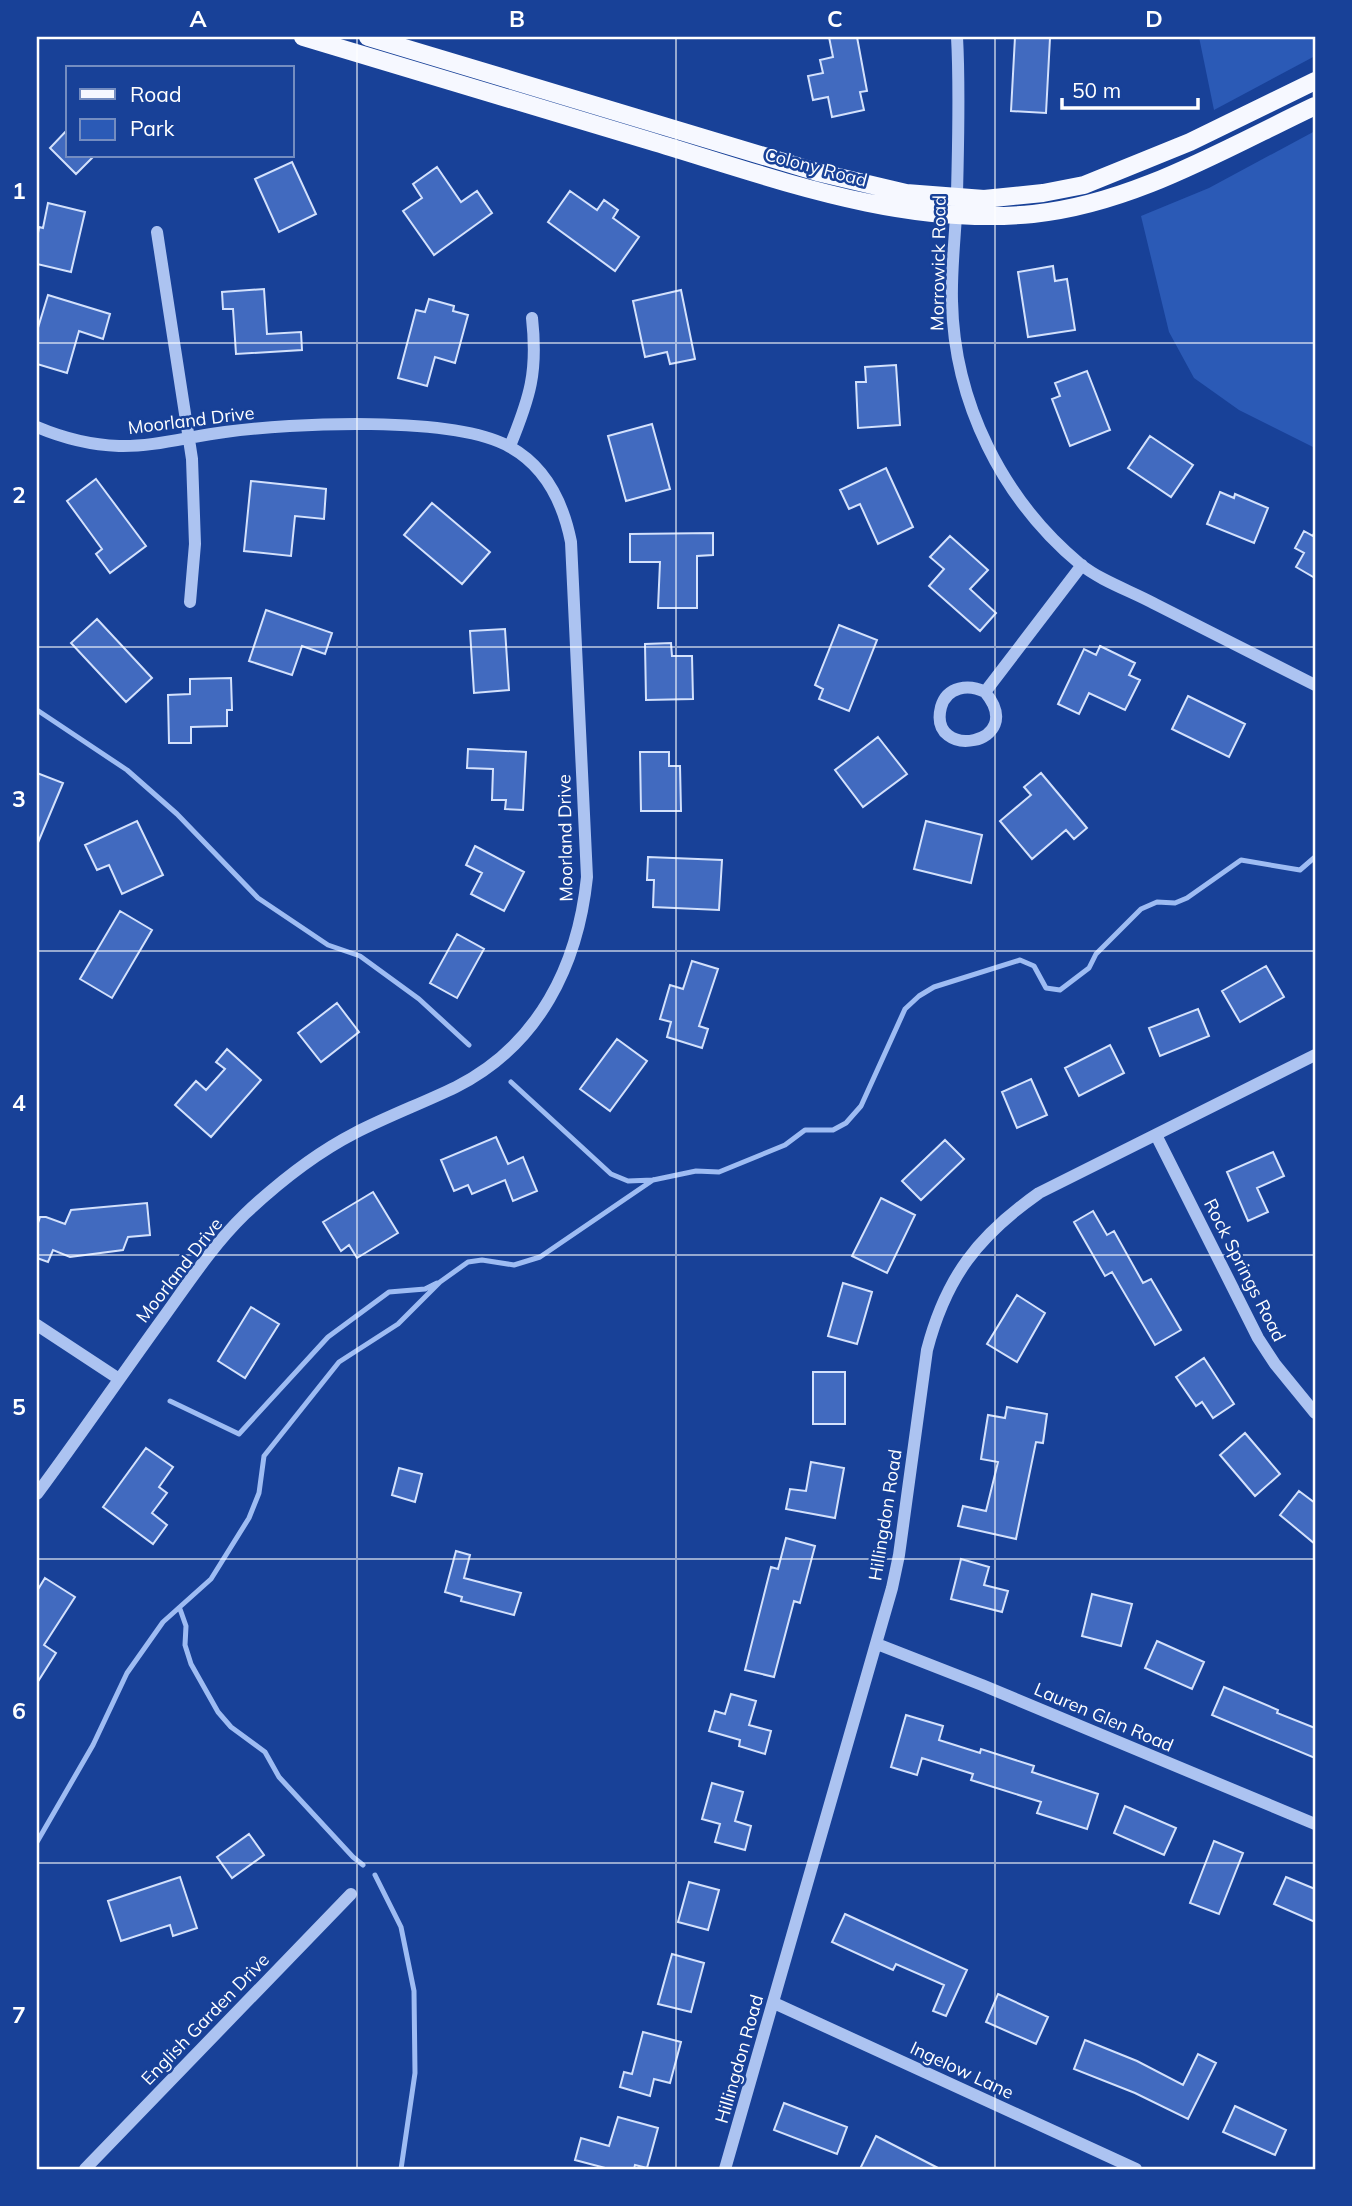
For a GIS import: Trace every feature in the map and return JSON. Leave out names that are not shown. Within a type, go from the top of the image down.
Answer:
[{"type":"main road","name":"Colony Road","points":[[303,37],[808,189],[897,210],[955,216],[1034,214],[1086,194],[1315,81]]},
{"type":"main road","name":"Colony Road","points":[[368,37],[817,172],[906,193],[984,199],[1043,193],[1114,196],[1183,169],[1315,106]]},
{"type":"street","name":"Morrowick Road","points":[[957,37],[957,197],[952,312],[965,393],[982,434],[1017,496],[1035,519],[1082,565],[1315,685]]},
{"type":"street","points":[[157,232],[190,437],[195,544],[190,602]]},
{"type":"street","points":[[510,446],[533,380],[536,353],[532,318]]},
{"type":"street","name":"Moorland Drive","points":[[37,427],[71,439],[120,446],[289,427],[374,426],[463,431],[492,438],[525,456],[551,484],[562,506],[571,542],[586,877],[583,912],[568,962],[554,992],[535,1020],[512,1046],[490,1065],[458,1085],[355,1132],[330,1147],[261,1199],[205,1260],[37,1494]]},
{"type":"street","points":[[985,692],[1082,565]]},
{"type":"street","points":[[965,687],[985,692],[996,711],[995,722],[990,731],[983,738],[972,742],[951,737],[944,729],[941,718],[941,707],[946,698],[954,690],[965,687]]},
{"type":"street","name":"Hillingdon Road","points":[[725,2169],[877,1644],[899,1555],[927,1350],[933,1326],[953,1280],[990,1231],[1039,1193],[1315,1055]]},
{"type":"street","name":"Rock Springs Road","points":[[1156,1135],[1258,1338],[1281,1373],[1315,1413]]},
{"type":"street","points":[[37,1325],[119,1379]]},
{"type":"street","name":"Lauren Glen Road","points":[[877,1644],[982,1685],[1315,1825]]},
{"type":"street","name":"English Garden Drive","points":[[85,2169],[351,1894]]},
{"type":"street","name":"Ingelow Lane","points":[[774,2003],[1136,2169]]},
{"type":"green space","points":[[1199,37],[1315,37],[1315,56],[1214,110]]},
{"type":"green space","points":[[1315,131],[1315,448],[1239,410],[1194,378],[1169,332],[1141,216],[1209,188]]},
{"type":"building","points":[[829,37],[857,37],[867,91],[860,92],[864,110],[832,117],[828,97],[813,100],[808,76],[823,73],[820,60],[833,57]]},
{"type":"building","points":[[1015,37],[1050,38],[1046,113],[1011,111]]},
{"type":"building","points":[[66,131],[66,158],[92,158],[76,174],[50,148]]},
{"type":"building","points":[[292,162],[316,214],[279,232],[255,179]]},
{"type":"building","points":[[437,167],[461,202],[477,191],[492,213],[434,255],[403,211],[422,198],[413,184]]},
{"type":"building","points":[[570,191],[597,210],[604,200],[618,210],[613,218],[639,237],[615,271],[548,222]]},
{"type":"building","points":[[48,203],[85,212],[71,272],[37,264],[39,227],[43,228]]},
{"type":"building","points":[[1053,266],[1055,281],[1067,279],[1075,330],[1028,337],[1018,272]]},
{"type":"building","points":[[264,289],[267,334],[301,332],[302,350],[236,354],[233,309],[223,309],[222,292]]},
{"type":"building","points":[[681,290],[695,359],[670,364],[667,352],[645,357],[633,301]]},
{"type":"building","points":[[48,295],[110,314],[103,339],[79,331],[67,373],[37,364],[37,331]]},
{"type":"building","points":[[429,299],[454,306],[453,311],[468,315],[455,363],[435,357],[427,386],[398,378],[416,310],[425,312]]},
{"type":"building","points":[[896,365],[900,425],[858,428],[856,382],[866,382],[865,367]]},
{"type":"building","points":[[1087,371],[1110,430],[1070,446],[1052,399],[1060,396],[1055,383]]},
{"type":"building","points":[[652,424],[670,489],[626,501],[608,436]]},
{"type":"building","points":[[1150,436],[1193,465],[1171,497],[1128,468]]},
{"type":"building","points":[[886,468],[913,527],[878,544],[860,504],[849,509],[840,490]]},
{"type":"building","points":[[96,479],[146,546],[110,573],[96,554],[102,549],[67,501]]},
{"type":"building","points":[[251,481],[326,489],[324,519],[295,516],[291,556],[244,551]]},
{"type":"building","points":[[1220,492],[1234,498],[1235,494],[1268,508],[1254,543],[1207,524]]},
{"type":"building","points":[[432,503],[490,552],[462,584],[404,535]]},
{"type":"building","points":[[1315,530],[1315,578],[1296,567],[1304,553],[1295,548],[1304,531],[1313,536]]},
{"type":"building","points":[[713,533],[713,555],[697,556],[697,608],[658,608],[660,562],[630,562],[630,534]]},
{"type":"building","points":[[950,536],[988,570],[970,589],[996,613],[980,631],[929,586],[944,569],[930,557]]},
{"type":"building","points":[[266,610],[332,633],[325,654],[302,646],[292,675],[249,661]]},
{"type":"building","points":[[97,619],[152,678],[126,702],[71,643]]},
{"type":"building","points":[[839,625],[877,640],[849,711],[819,699],[823,689],[815,685]]},
{"type":"building","points":[[505,629],[509,690],[474,693],[470,631]]},
{"type":"building","points":[[671,643],[672,656],[692,656],[693,699],[646,700],[645,644]]},
{"type":"building","points":[[1100,646],[1135,663],[1129,675],[1140,680],[1125,710],[1089,693],[1079,714],[1058,704],[1084,649],[1096,655]]},
{"type":"building","points":[[231,678],[232,710],[227,710],[227,726],[191,727],[191,743],[169,743],[168,695],[190,694],[190,679]]},
{"type":"building","points":[[1188,696],[1245,724],[1229,757],[1172,729]]},
{"type":"building","points":[[878,737],[907,774],[863,807],[835,770]]},
{"type":"building","points":[[468,749],[526,752],[523,810],[505,809],[506,800],[492,800],[493,769],[467,768]]},
{"type":"building","points":[[640,752],[669,752],[669,766],[680,766],[681,811],[641,811]]},
{"type":"building","points":[[37,773],[63,783],[37,845]]},
{"type":"building","points":[[1041,773],[1087,828],[1074,839],[1066,830],[1032,859],[1000,821],[1031,795],[1024,787]]},
{"type":"building","points":[[137,821],[163,875],[122,894],[109,865],[97,870],[85,845]]},
{"type":"building","points":[[926,821],[982,835],[971,883],[914,869]]},
{"type":"building","points":[[475,846],[524,872],[504,911],[471,894],[482,873],[466,865]]},
{"type":"building","points":[[648,857],[722,860],[719,910],[653,907],[654,880],[647,880]]},
{"type":"building","points":[[120,911],[152,930],[112,998],[80,979]]},
{"type":"building","points":[[457,934],[484,949],[457,998],[430,983]]},
{"type":"building","points":[[692,961],[718,969],[699,1026],[708,1029],[702,1048],[667,1037],[671,1022],[660,1019],[670,985],[683,989]]},
{"type":"building","points":[[1266,966],[1284,997],[1240,1022],[1222,991]]},
{"type":"building","points":[[337,1003],[359,1032],[321,1062],[298,1033]]},
{"type":"building","points":[[1198,1009],[1209,1036],[1160,1056],[1149,1028]]},
{"type":"building","points":[[617,1039],[647,1061],[610,1111],[580,1089]]},
{"type":"building","points":[[1110,1045],[1124,1073],[1079,1096],[1065,1068]]},
{"type":"building","points":[[227,1049],[261,1080],[211,1137],[175,1105],[196,1081],[206,1090],[225,1069],[216,1062]]},
{"type":"building","points":[[1031,1079],[1047,1115],[1017,1128],[1002,1092]]},
{"type":"building","points":[[496,1137],[508,1164],[523,1157],[537,1191],[513,1201],[505,1180],[472,1194],[468,1185],[454,1191],[441,1160]]},
{"type":"building","points":[[945,1140],[964,1159],[921,1200],[902,1181]]},
{"type":"building","points":[[1273,1152],[1284,1176],[1257,1188],[1268,1212],[1248,1221],[1227,1172]]},
{"type":"building","points":[[373,1192],[398,1233],[357,1258],[349,1245],[341,1251],[323,1222]]},
{"type":"building","points":[[881,1198],[915,1215],[887,1273],[852,1256]]},
{"type":"building","points":[[147,1203],[150,1235],[128,1237],[123,1250],[70,1257],[53,1250],[48,1262],[37,1258],[37,1226],[40,1217],[65,1224],[71,1210]]},
{"type":"building","points":[[1093,1211],[1107,1235],[1114,1231],[1143,1283],[1151,1279],[1181,1330],[1155,1345],[1112,1272],[1105,1276],[1074,1222]]},
{"type":"building","points":[[843,1283],[872,1292],[857,1344],[828,1336]]},
{"type":"building","points":[[1017,1295],[1045,1313],[1017,1362],[987,1344]]},
{"type":"building","points":[[251,1307],[279,1324],[245,1378],[218,1361]]},
{"type":"building","points":[[1204,1358],[1234,1404],[1213,1418],[1202,1402],[1196,1406],[1176,1377]]},
{"type":"building","points":[[813,1372],[845,1372],[845,1424],[813,1424]]},
{"type":"building","points":[[1007,1407],[1047,1414],[1043,1443],[1036,1442],[1016,1539],[958,1526],[963,1506],[986,1511],[998,1462],[981,1459],[988,1415],[1005,1418]]},
{"type":"building","points":[[1245,1433],[1280,1474],[1255,1496],[1220,1455]]},
{"type":"building","points":[[146,1448],[173,1467],[159,1487],[167,1493],[152,1513],[167,1525],[153,1544],[103,1507]]},
{"type":"building","points":[[811,1462],[844,1468],[835,1518],[786,1509],[790,1489],[806,1491]]},
{"type":"building","points":[[399,1468],[422,1474],[415,1502],[392,1495]]},
{"type":"building","points":[[1299,1491],[1315,1503],[1315,1544],[1280,1515]]},
{"type":"building","points":[[786,1538],[815,1546],[800,1603],[794,1601],[774,1677],[745,1670],[771,1567],[778,1569]]},
{"type":"building","points":[[456,1551],[470,1555],[464,1578],[521,1593],[514,1615],[461,1601],[462,1597],[445,1592]]},
{"type":"building","points":[[961,1559],[989,1567],[984,1585],[1008,1591],[1002,1612],[951,1599]]},
{"type":"building","points":[[45,1578],[75,1597],[44,1645],[56,1653],[37,1683],[37,1591]]},
{"type":"building","points":[[1092,1594],[1132,1604],[1121,1646],[1082,1636]]},
{"type":"building","points":[[1157,1641],[1204,1662],[1192,1689],[1145,1668]]},
{"type":"building","points":[[1224,1687],[1315,1728],[1315,1758],[1212,1715]]},
{"type":"building","points":[[731,1694],[756,1701],[749,1725],[771,1731],[765,1754],[739,1746],[740,1740],[709,1731],[715,1711],[725,1714]]},
{"type":"building","points":[[906,1715],[943,1726],[939,1740],[980,1753],[981,1749],[1034,1766],[1032,1772],[1098,1794],[1087,1829],[1037,1813],[1041,1802],[971,1780],[973,1774],[922,1758],[917,1775],[891,1767]]},
{"type":"building","points":[[712,1783],[743,1792],[735,1821],[751,1826],[745,1850],[715,1842],[720,1824],[702,1819]]},
{"type":"building","points":[[1125,1806],[1176,1828],[1164,1855],[1114,1833]]},
{"type":"building","points":[[249,1834],[264,1855],[232,1878],[217,1857]]},
{"type":"building","points":[[1214,1841],[1243,1853],[1219,1914],[1190,1903]]},
{"type":"building","points":[[180,1877],[197,1928],[173,1936],[170,1925],[121,1941],[108,1901]]},
{"type":"building","points":[[1286,1877],[1315,1889],[1315,1922],[1274,1904]]},
{"type":"building","points":[[689,1882],[719,1890],[708,1930],[678,1922]]},
{"type":"building","points":[[845,1914],[967,1970],[946,2016],[933,2011],[944,1985],[896,1964],[893,1970],[832,1942]]},
{"type":"building","points":[[672,1954],[704,1963],[691,2012],[658,2004]]},
{"type":"building","points":[[998,1994],[1048,2017],[1036,2044],[986,2022]]},
{"type":"building","points":[[643,2032],[681,2042],[670,2083],[654,2079],[650,2096],[620,2087],[624,2072],[632,2074]]},
{"type":"building","points":[[1085,2040],[1137,2061],[1183,2085],[1198,2054],[1216,2063],[1188,2119],[1135,2093],[1074,2069]]},
{"type":"building","points":[[784,2103],[847,2127],[837,2154],[774,2130]]},
{"type":"building","points":[[1235,2106],[1286,2130],[1275,2155],[1223,2132]]},
{"type":"building","points":[[618,2117],[658,2128],[647,2168],[635,2165],[634,2169],[609,2169],[575,2160],[581,2138],[609,2146]]},
{"type":"building","points":[[876,2136],[940,2169],[860,2169]]},
{"type":"waterway","points":[[37,710],[127,770],[177,814],[258,898],[328,945],[360,956],[419,999],[469,1045]]},
{"type":"waterway","points":[[511,1082],[611,1174],[628,1181],[653,1180],[696,1171],[719,1172],[785,1145],[805,1130],[833,1130],[846,1123],[861,1106],[905,1009],[934,987],[1020,960],[1034,966],[1046,988],[1060,990],[1089,968],[1096,954],[1141,909],[1157,902],[1175,903],[1187,898],[1241,860],[1300,870],[1315,857]]},
{"type":"waterway","points":[[37,1842],[93,1745],[127,1673],[163,1622],[211,1579],[249,1518],[259,1493],[264,1456],[339,1362],[398,1324],[440,1282],[468,1262],[482,1260],[514,1265],[540,1257],[653,1180]]},
{"type":"waterway","points":[[170,1401],[239,1434],[328,1337],[389,1292],[425,1289],[437,1283]]},
{"type":"waterway","points":[[180,1609],[186,1626],[185,1645],[191,1664],[218,1712],[231,1727],[265,1752],[279,1777],[363,1865]]},
{"type":"waterway","points":[[375,1875],[401,1927],[414,1991],[415,2073],[401,2169]]}]
